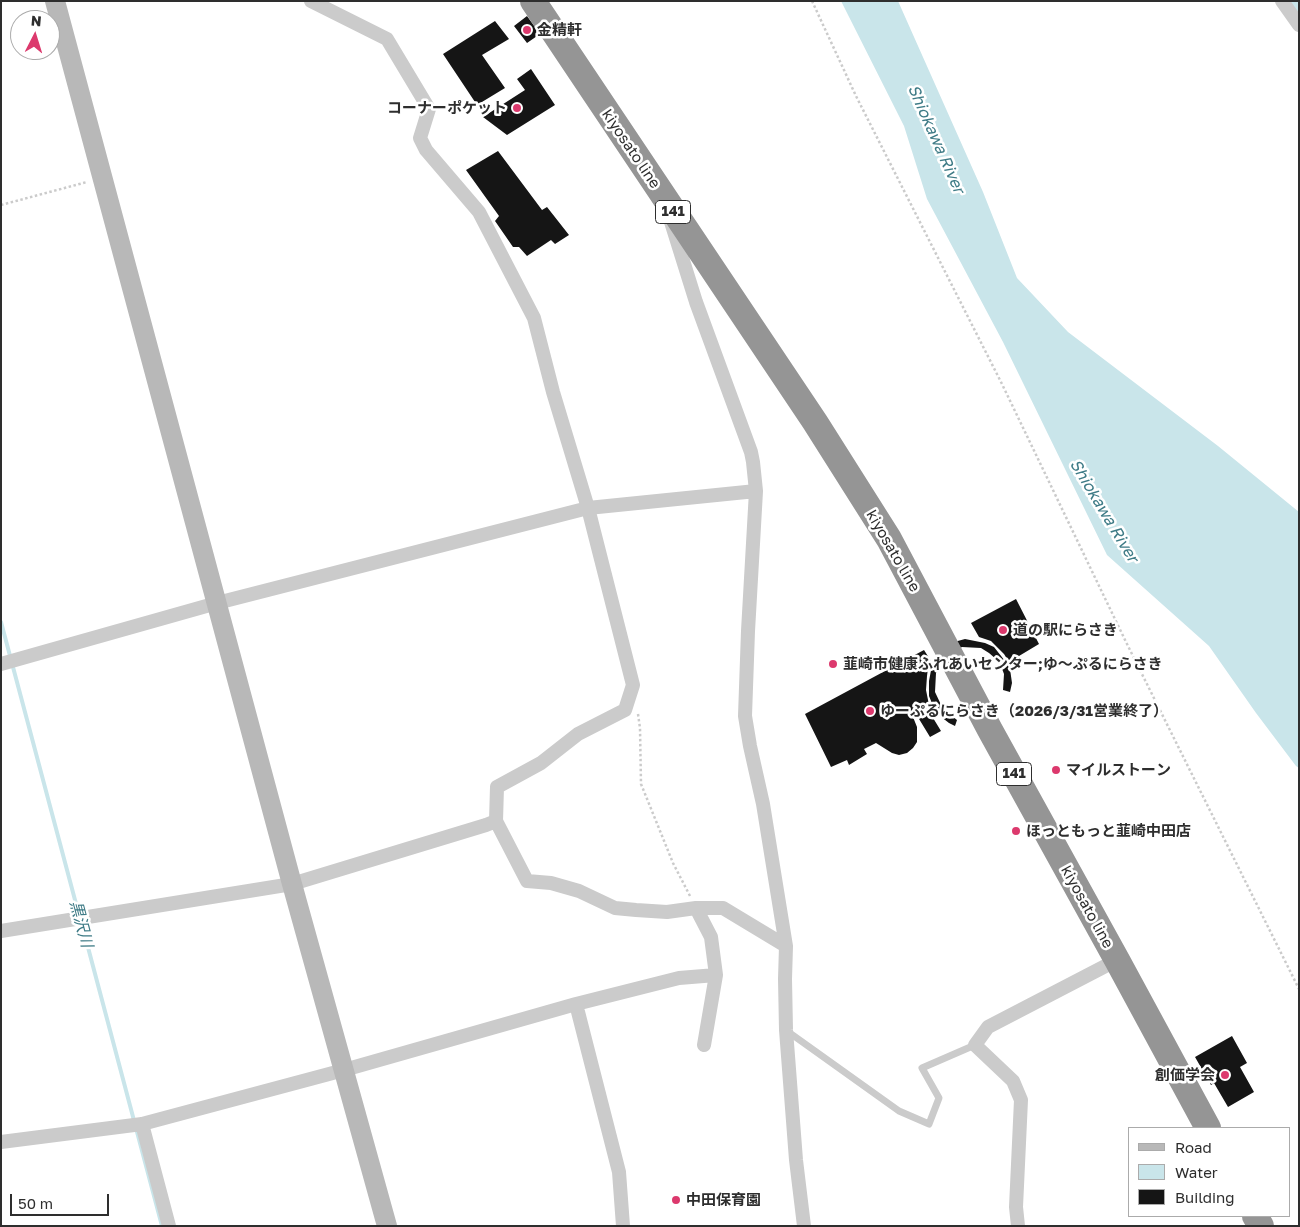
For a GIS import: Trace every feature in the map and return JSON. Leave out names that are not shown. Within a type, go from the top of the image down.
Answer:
[{"type":"highway","name":"kiyosato line","points":[[533,1],[815,422],[888,539],[990,730],[1207,1127]]},
{"type":"street","points":[[55,1],[292,884],[387,1226]]},
{"type":"street","points":[[312,1],[386,39],[429,109],[420,138],[426,150],[480,212],[534,318],[553,392],[588,508],[633,685],[625,710],[578,734],[541,763],[497,787],[496,820],[527,881],[551,883],[579,891],[615,908],[667,912],[696,908],[723,908],[786,946]]},
{"type":"street","points":[[1282,1],[1299,25]]},
{"type":"street","points":[[663,197],[696,302],[751,452],[756,491],[748,631],[746,716],[750,746],[763,804],[786,946],[786,1030],[796,1160],[804,1226]]},
{"type":"street","points":[[1,664],[217,603],[588,508],[756,491]]},
{"type":"street","points":[[1,931],[292,884],[486,825],[496,820]]},
{"type":"street","points":[[696,908],[711,937],[716,975],[704,1045]]},
{"type":"street","points":[[1018,1226],[1016,1207],[1021,1100],[1013,1081],[975,1045],[988,1027],[1117,960]]},
{"type":"street","points":[[1,1142],[142,1124],[344,1070],[576,1004],[679,978],[716,975]]},
{"type":"street","points":[[576,1004],[619,1172],[624,1226]]},
{"type":"street","points":[[142,1124],[169,1226]]},
{"type":"lane","points":[[786,1030],[899,1111],[929,1124],[939,1098],[922,1068],[975,1045]]},
{"type":"path","points":[[812,1],[856,96],[1002,384],[1126,642],[1299,989]]},
{"type":"path","points":[[1,205],[103,178]]},
{"type":"path","points":[[633,685],[640,728],[641,784],[673,863],[696,908]]},
{"type":"water","name":"Shiokawa River","points":[[841,1],[898,1],[983,192],[1017,278],[1068,332],[1218,446],[1299,512],[1299,768],[1256,713],[1209,646],[1107,555],[1003,342],[927,199],[904,126]]},
{"type":"building","name":"金精軒","points":[[527,16],[540,34],[527,43],[514,26]]},
{"type":"building","points":[[495,21],[509,39],[482,55],[505,88],[477,105],[443,54]]},
{"type":"building","points":[[531,69],[555,105],[507,135],[483,117],[525,90],[517,79]]},
{"type":"building","points":[[498,151],[542,210],[547,207],[569,235],[555,244],[551,240],[527,256],[519,247],[513,247],[495,221],[499,216],[466,170]]},
{"type":"building","name":"道の駅にらさき","points":[[1016,599],[1039,644],[1009,662],[991,641],[979,637],[971,623]]},
{"type":"building","points":[[965,639],[994,647],[1010,669],[1012,683],[1010,692],[1003,690],[1004,674],[1001,666],[996,659],[981,648],[962,647],[954,651],[941,663],[936,673],[935,692],[943,709],[957,720],[955,726],[936,713],[929,696],[929,681],[932,665],[941,651],[954,642]]},
{"type":"building","name":"ゆーぷるにらさき（2026/3/31営業終了）","points":[[924,650],[931,661],[927,676],[926,690],[929,705],[927,708],[941,731],[930,737],[916,714],[913,717],[917,727],[917,742],[907,753],[899,755],[892,753],[876,743],[864,749],[867,754],[849,765],[847,760],[831,767],[805,714]]},
{"type":"building","name":"創価学会","points":[[1232,1036],[1247,1063],[1240,1067],[1254,1092],[1228,1107],[1214,1083],[1211,1085],[1195,1057]]},
{"type":"waterway","points":[[1294,1],[1299,8]]},
{"type":"waterway","name":"黒沢川","points":[[1,622],[79,915]]},
{"type":"waterway","name":"黒沢川","points":[[81,921],[162,1226]]},
{"type":"place","name":"金精軒","points":[[527,30]]},
{"type":"place","name":"コーナーポケット","points":[[517,108]]},
{"type":"place","name":"道の駅にらさき","points":[[1003,630]]},
{"type":"place","name":"韮崎市健康ふれあいセンター;ゆ～ぷるにらさき","points":[[833,664]]},
{"type":"place","name":"ゆーぷるにらさき（2026/3/31営業終了）","points":[[870,711]]},
{"type":"place","name":"マイルストーン","points":[[1056,770]]},
{"type":"place","name":"ほっともっと韮崎中田店","points":[[1016,831]]},
{"type":"place","name":"創価学会","points":[[1225,1075]]},
{"type":"place","name":"中田保育園","points":[[676,1200]]}]
